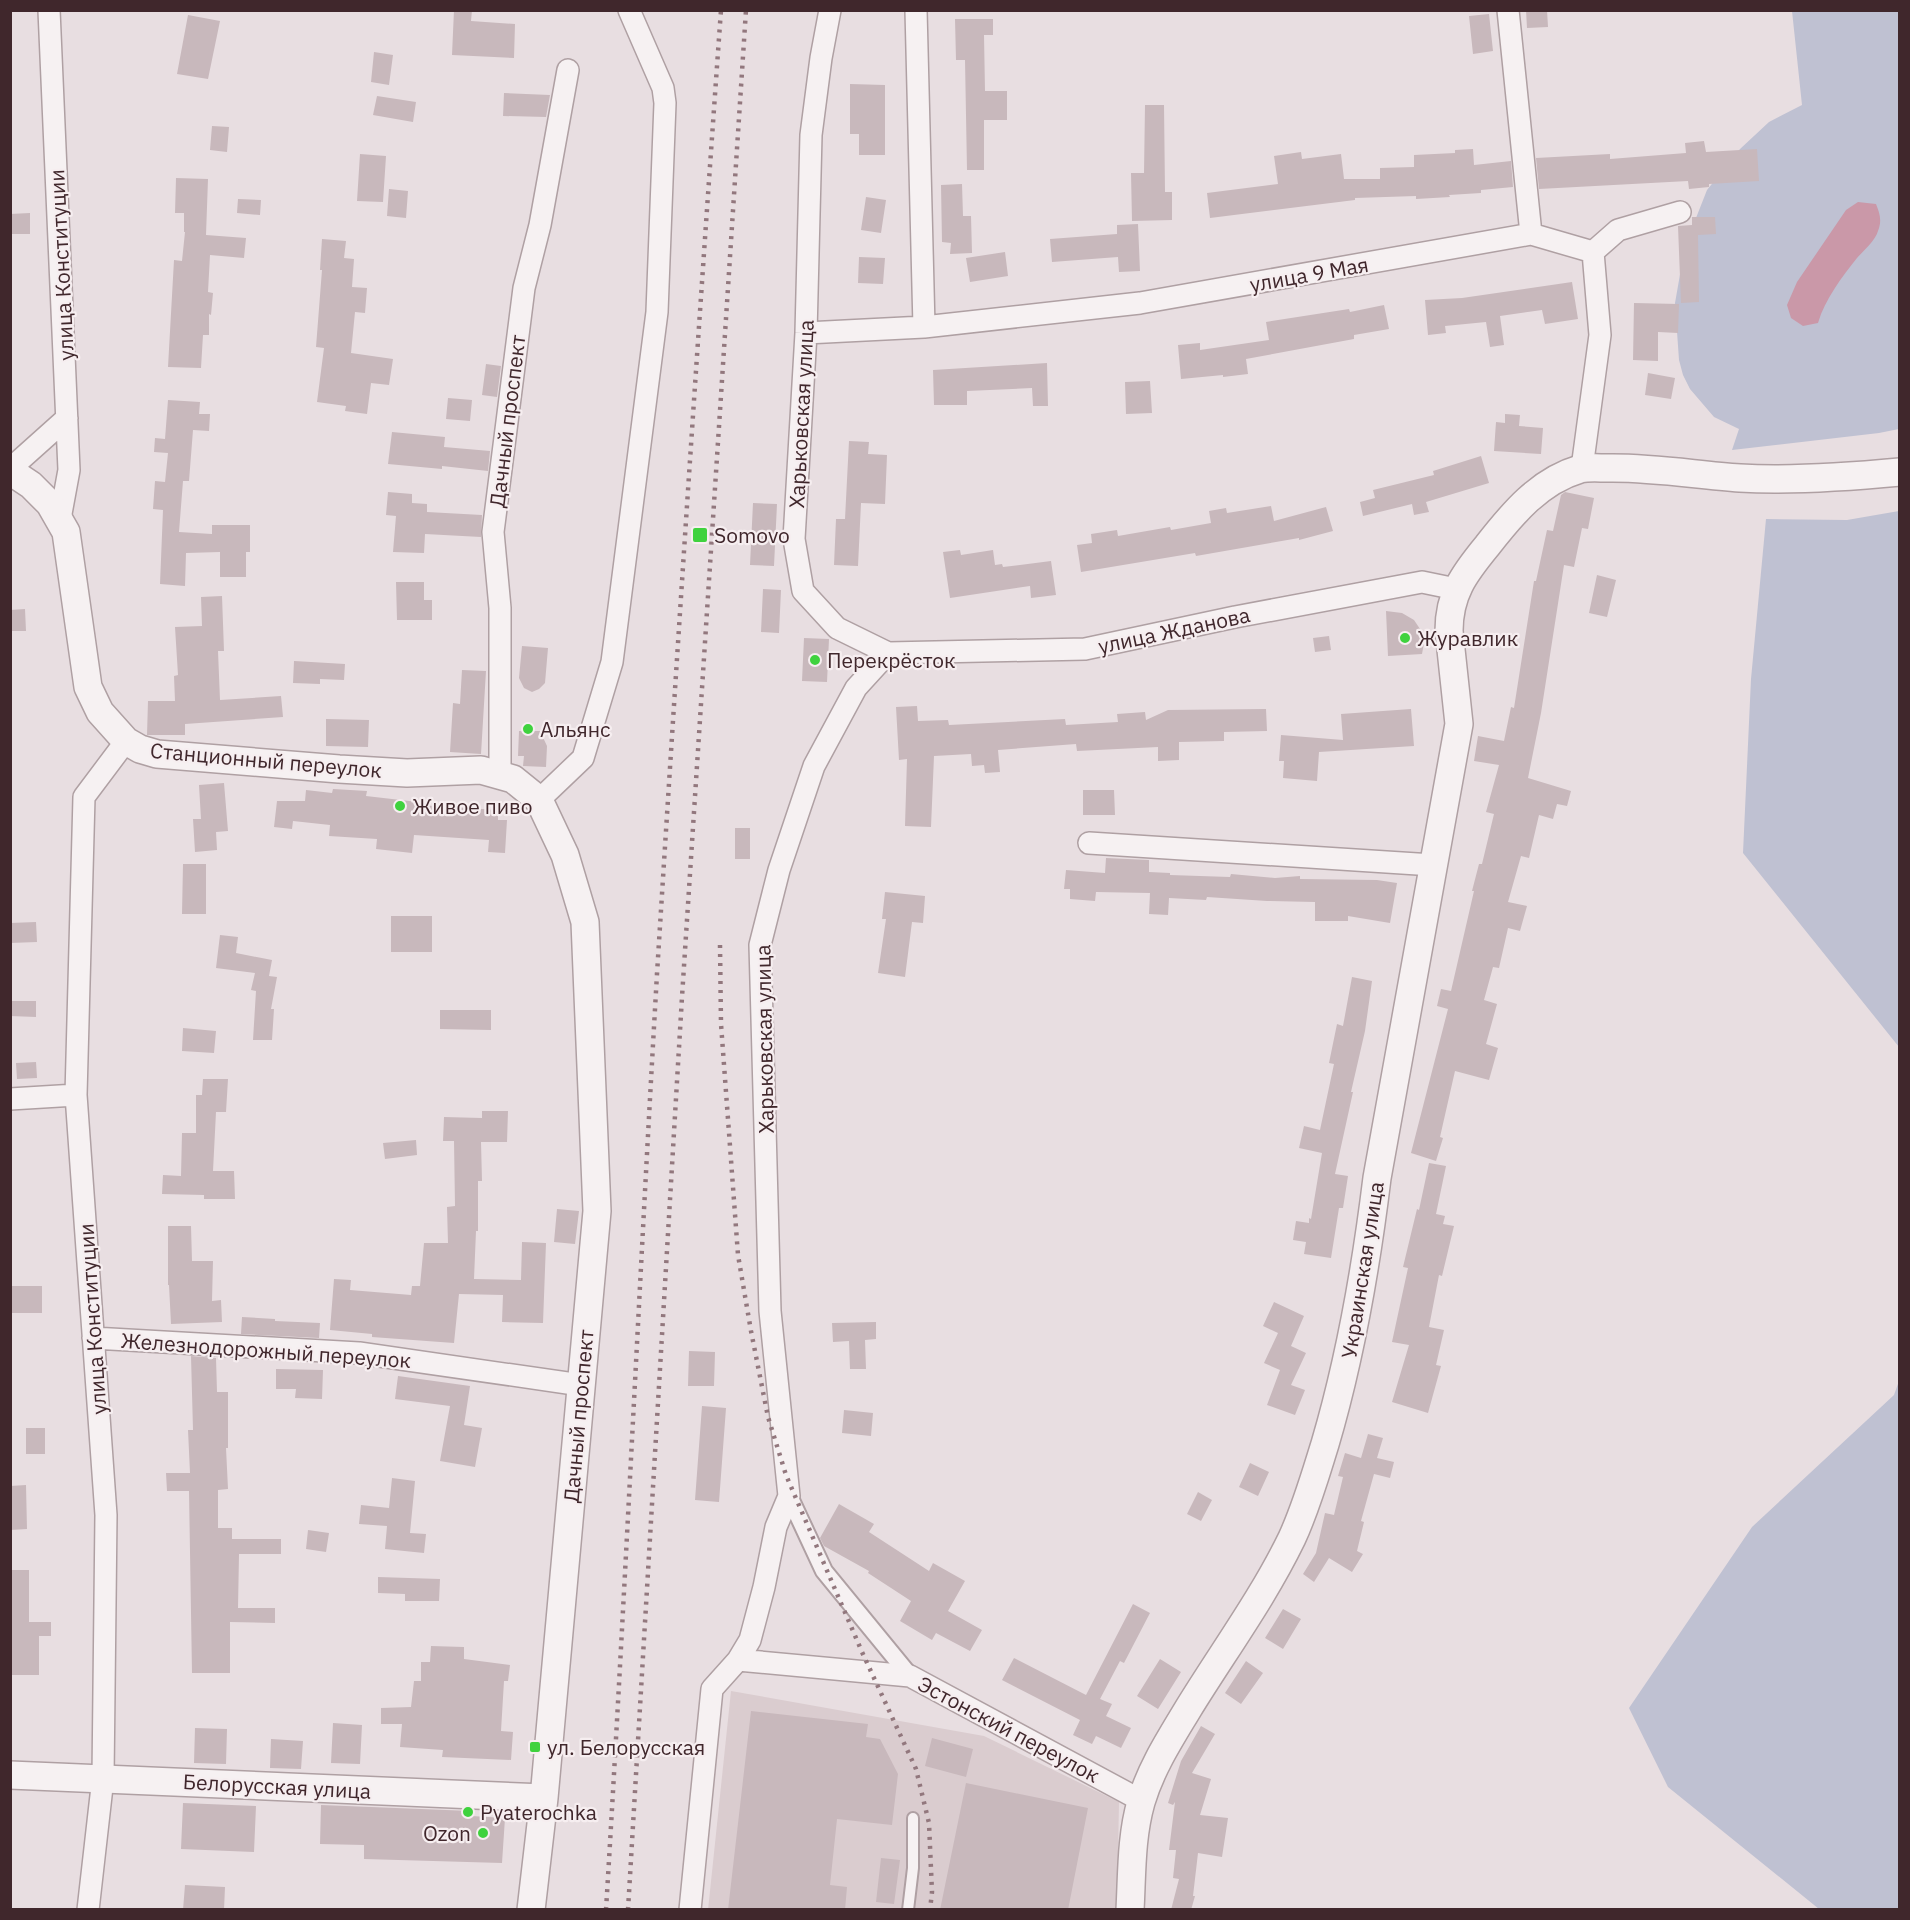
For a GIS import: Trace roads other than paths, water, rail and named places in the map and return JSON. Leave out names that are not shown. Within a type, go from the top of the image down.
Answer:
[{"type":"street","name":"улица Конституции","points":[[50,10],[68,418],[69,471],[60,519]]},
{"type":"street","points":[[539,800],[583,758],[612,662],[657,312],[666,103],[663,88],[630,10]]},
{"type":"street","name":"Харьковская улица","points":[[690,1910],[712,1689],[738,1660],[750,1640],[776,1527],[789,1496],[770,1311],[760,945],[779,870],[814,766],[856,688],[888,653],[837,628],[803,591],[794,540],[806,333],[811,135],[820,58],[830,10]]},
{"type":"street","points":[[916,10],[924,327]]},
{"type":"street","points":[[1508,10],[1531,234]]},
{"type":"street","name":"Дачный проспект","points":[[500,776],[500,608],[494,532],[524,288],[540,225],[568,70]]},
{"type":"street","points":[[1582,468],[1600,335],[1593,252],[1618,230],[1680,212]]},
{"type":"street","name":"улица 9 Мая","points":[[806,333],[924,327],[1140,303],[1531,234],[1593,252]]},
{"type":"street","points":[[10,470],[68,418]]},
{"type":"street","points":[[1456,589],[1506,521],[1532,495],[1558,478],[1582,468],[1625,468],[1742,478],[1791,479],[1899,472]]},
{"type":"street","name":"Станционный переулок","points":[[10,470],[31,485],[50,504],[66,532],[88,687],[100,712],[126,741],[140,749],[157,753],[213,759],[311,768],[396,772],[481,770],[513,779],[539,800],[565,855],[585,922]]},
{"type":"street","name":"улица Жданова","points":[[888,653],[1085,649],[1235,617],[1422,582],[1456,589]]},
{"type":"street","name":"Украинская улица","points":[[1130,1910],[1133,1836],[1142,1801],[1160,1755],[1271,1578],[1292,1537],[1310,1494],[1341,1388],[1357,1318],[1369,1248],[1377,1178],[1459,724],[1449,631],[1449,618],[1456,589]]},
{"type":"street","name":"улица Конституции","points":[[88,1910],[103,1778],[106,1515],[76,1095],[84,797],[126,741]]},
{"type":"street","points":[[1089,843],[1433,865]]},
{"type":"street","name":"Дачный проспект","points":[[531,1910],[544,1798],[597,1211],[585,922]]},
{"type":"street","points":[[10,1099],[76,1095]]},
{"type":"street","name":"Железнодорожный переулок","points":[[93,1338],[360,1353],[581,1385]]},
{"type":"street","name":"Эстонский переулок","points":[[789,1496],[824,1571],[910,1676],[1142,1801]]},
{"type":"street","points":[[738,1660],[910,1676]]},
{"type":"street","name":"Белорусская улица","points":[[10,1775],[544,1798]]},
{"type":"lane","points":[[908,1910],[913,1868],[913,1818]]},
{"type":"railway","points":[[606,1910],[657,974],[721,10]]},
{"type":"railway","points":[[628,1910],[682,997],[746,10]]},
{"type":"railway","points":[[720,945],[721,1024],[738,1255],[768,1417],[786,1475],[862,1652],[916,1769],[929,1823],[932,1892],[930,1910]]},
{"type":"place","name":"Somovo","points":[[700,535]]},
{"type":"place","name":"Журавлик","points":[[1405,638]]},
{"type":"place","name":"Перекрёсток","points":[[815,660]]},
{"type":"place","name":"Альянс","points":[[528,729]]},
{"type":"place","name":"Живое пиво","points":[[400,806]]},
{"type":"place","name":"ул. Белорусская","points":[[535,1747]]},
{"type":"place","name":"Pyaterochka","points":[[468,1812]]},
{"type":"place","name":"Ozon","points":[[483,1833]]}]
